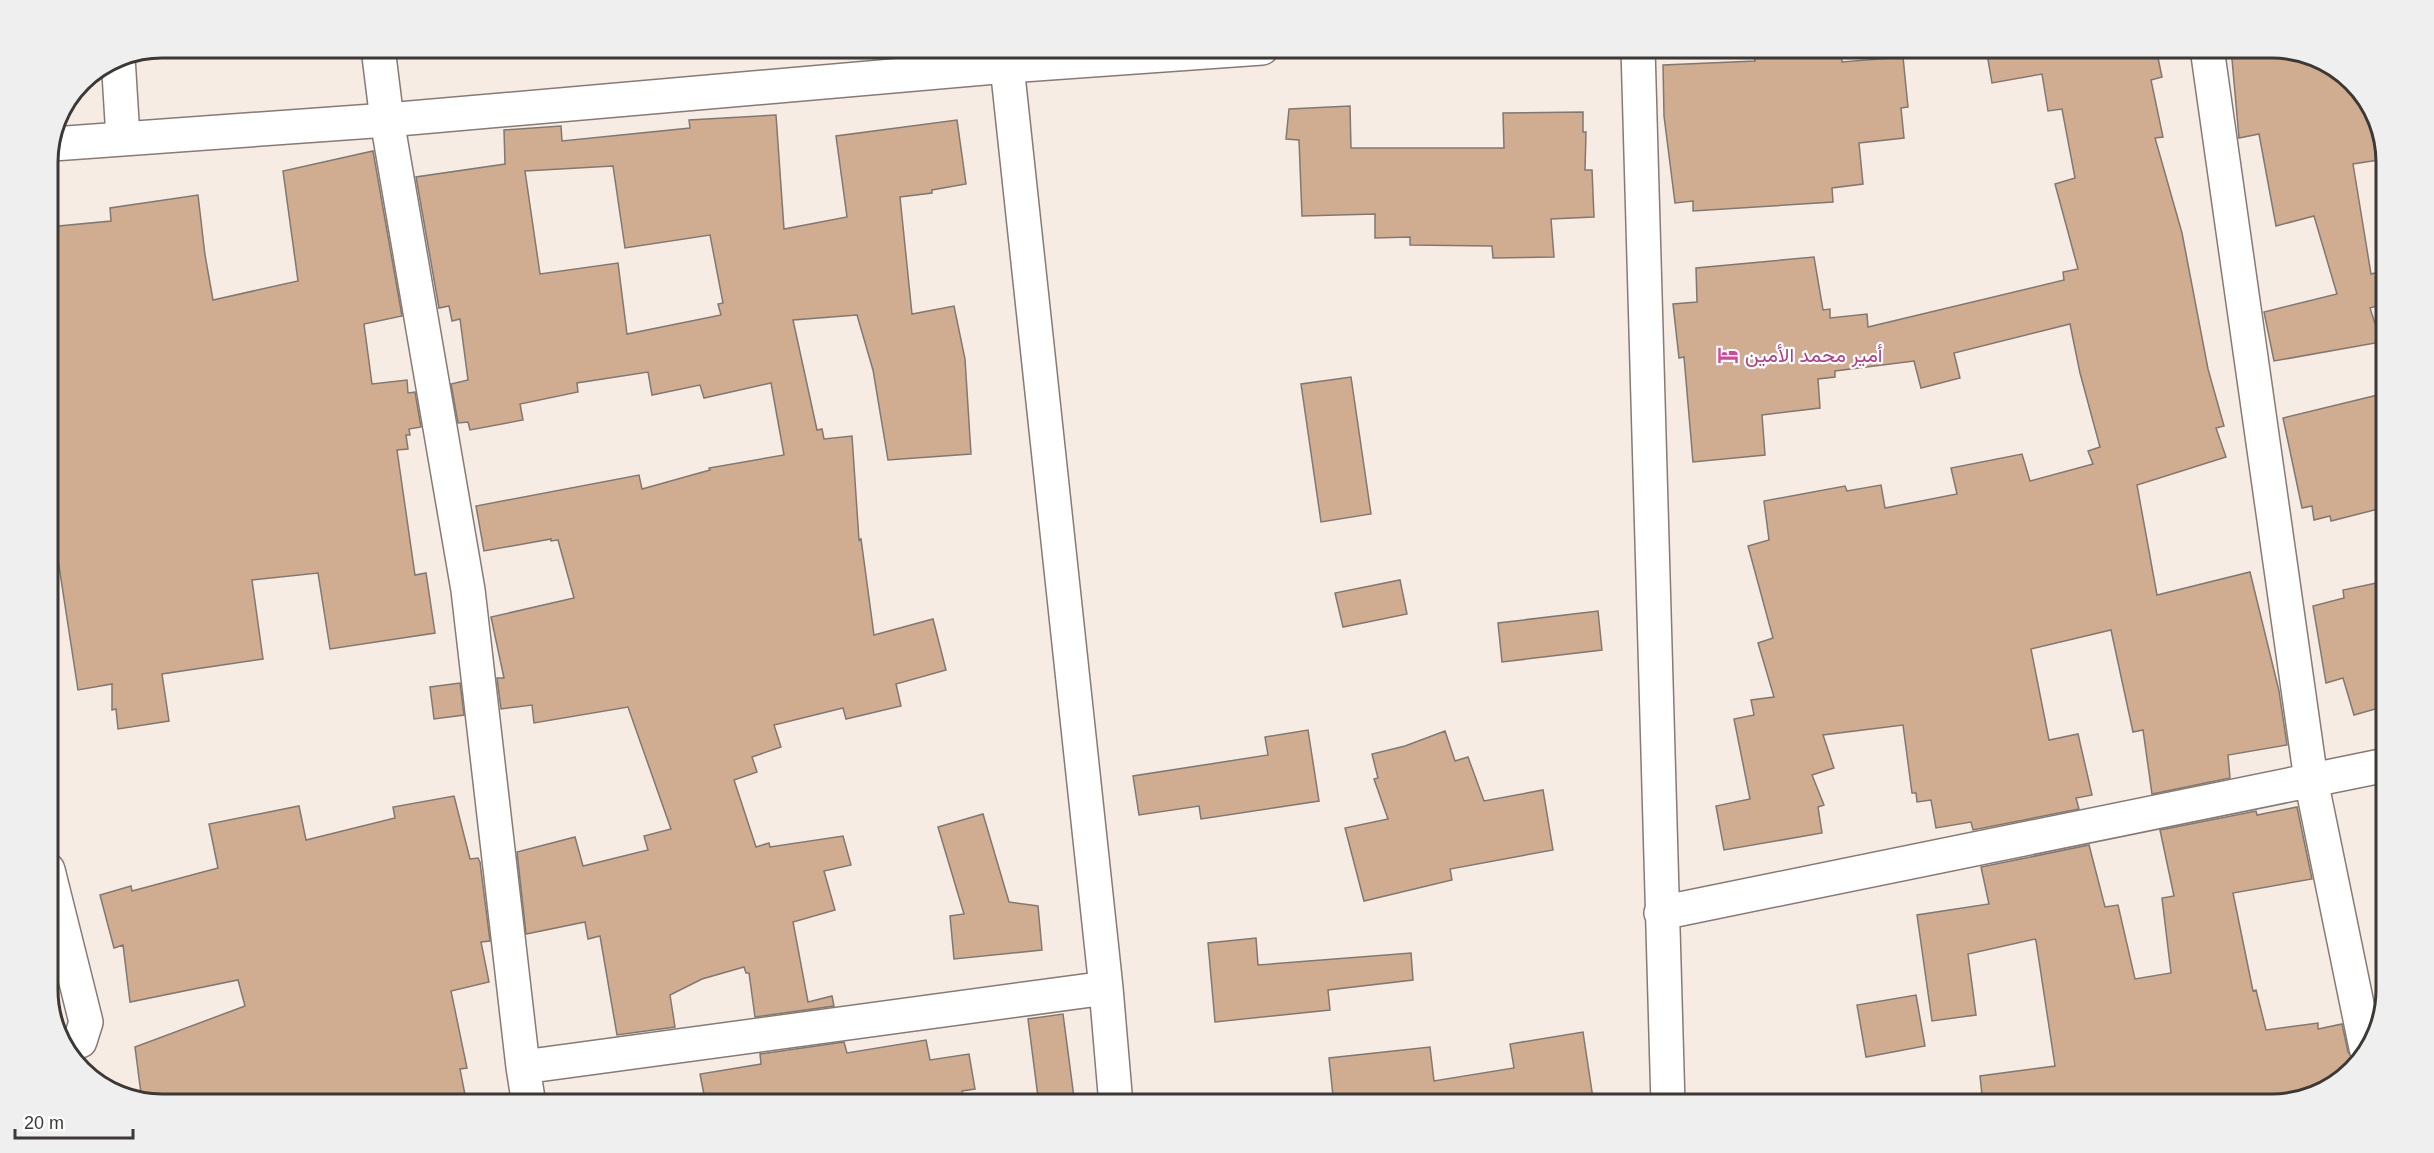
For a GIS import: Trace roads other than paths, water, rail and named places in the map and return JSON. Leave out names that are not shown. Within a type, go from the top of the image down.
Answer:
[{"type":"street","points":[[379,58],[387,120],[468,590],[527,1094]]},
{"type":"street","points":[[61,143],[387,120],[995,58]]},
{"type":"street","points":[[1005,58],[1106,988],[1115,1094]]},
{"type":"street","points":[[1638,58],[1668,1094]]},
{"type":"street","points":[[2208,58],[2311,780],[2364,1038]]},
{"type":"street","points":[[119,68],[123,138]]},
{"type":"street","points":[[1661,912],[2376,767]]},
{"type":"street","points":[[59,914],[86,1022],[80,1041],[73,1043]]},
{"type":"street","points":[[523,1067],[1106,988]]},
{"type":"place","name":"أمير محمد الأمين","points":[[1728,355]]}]
